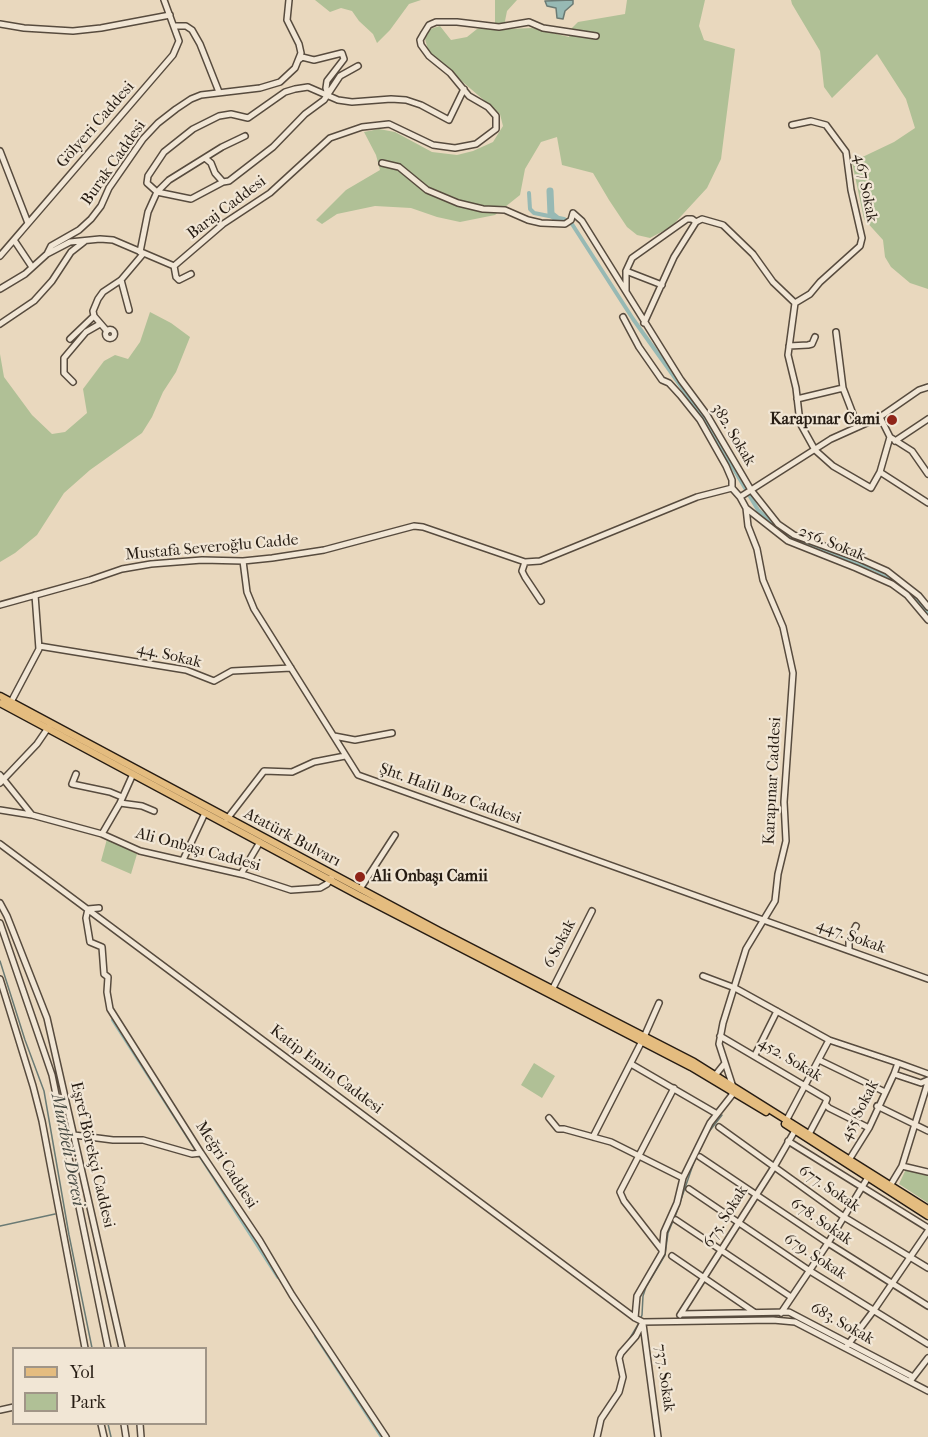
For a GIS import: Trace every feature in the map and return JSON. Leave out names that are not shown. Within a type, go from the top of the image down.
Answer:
[{"type":"main road","name":"Atatürk Bulvarı","points":[[0,696],[133,774],[205,813],[260,842],[360,889],[643,1039]]},
{"type":"main road","name":"Atatürk Bulvarı","points":[[0,703],[50,726],[332,877],[714,1076],[796,1128]]},
{"type":"main road","points":[[796,1128],[849,1160],[869,1176],[928,1209]]},
{"type":"main road","points":[[796,1128],[928,1216]]},
{"type":"street","name":"Gölyeri Caddesi","points":[[0,256],[173,56],[178,41],[164,0]]},
{"type":"street","points":[[290,0],[287,20],[299,44],[300,59],[302,57],[314,60],[342,53],[344,59],[327,81],[328,95]]},
{"type":"street","points":[[0,24],[73,31],[170,15]]},
{"type":"street","points":[[358,66],[340,76],[328,95],[280,137],[273,147],[229,181],[191,199],[157,192],[147,183],[155,162],[178,139],[193,129],[219,116],[231,114],[248,117],[285,92],[295,88],[308,87],[328,95],[338,100],[352,102],[406,100],[449,120],[464,89],[450,73],[429,56],[421,45],[420,40],[429,25],[436,22],[499,27],[529,22],[543,28],[596,36]]},
{"type":"street","points":[[174,26],[186,26],[192,30],[219,92]]},
{"type":"street","name":"Burak Caddesi","points":[[0,290],[32,267],[47,254],[51,246],[79,230],[91,219],[127,161],[158,123],[191,99],[219,92],[260,88],[280,82],[295,68],[300,59]]},
{"type":"street","name":"Baraj Caddesi","points":[[174,266],[223,224],[270,193],[330,138],[375,124],[389,124],[433,145],[455,148],[476,144],[496,129],[496,116],[488,107],[469,96],[464,89]]},
{"type":"street","name":"467 Sokak","points":[[792,125],[811,121],[826,125],[846,152],[851,190],[862,238],[860,246],[810,294],[795,303]]},
{"type":"street","points":[[70,339],[93,316],[93,311],[103,292],[121,279],[142,253],[148,212],[157,192],[169,180],[245,136]]},
{"type":"street","points":[[0,151],[28,223]]},
{"type":"street","points":[[205,158],[223,182]]},
{"type":"street","name":"382. Sokak","points":[[382,163],[399,167],[427,190],[458,203],[505,210],[534,221],[570,219],[582,221],[644,323],[686,388],[707,415],[751,490],[778,524],[794,536],[860,559],[887,572],[914,591],[928,607]]},
{"type":"street","points":[[626,292],[626,271],[632,258],[687,219],[696,222]]},
{"type":"street","points":[[644,323],[674,257],[696,222],[702,219],[723,225],[753,254],[773,282],[795,303],[788,355],[800,423],[815,450],[833,466],[871,488],[893,439],[928,419]]},
{"type":"street","points":[[14,240],[32,267]]},
{"type":"street","points":[[0,324],[34,301],[52,281],[71,252],[87,240]]},
{"type":"street","points":[[47,254],[70,242],[113,240],[174,266],[176,277],[179,280],[191,273]]},
{"type":"street","points":[[626,271],[662,285]]},
{"type":"street","points":[[121,279],[129,310]]},
{"type":"street","points":[[93,316],[107,331]]},
{"type":"street","points":[[541,601],[522,571],[525,562],[540,561],[697,497],[732,488],[732,480],[726,466],[700,420],[669,383],[662,380],[639,347],[622,316]]},
{"type":"street","points":[[73,382],[64,374],[64,358],[86,332],[99,324]]},
{"type":"street","points":[[836,332],[843,388],[858,427]]},
{"type":"street","points":[[789,346],[812,344],[815,337]]},
{"type":"street","points":[[742,496],[831,439],[880,417],[919,390],[928,387]]},
{"type":"street","points":[[797,399],[843,388]]},
{"type":"street","points":[[880,417],[893,439],[912,451],[927,472]]},
{"type":"street","points":[[880,472],[928,503]]},
{"type":"street","name":"256. Sokak","points":[[732,488],[742,496],[746,508],[788,541],[892,584],[907,596],[928,620]]},
{"type":"street","name":"Karapınar Caddesi","points":[[732,1087],[719,1044],[720,1036],[746,949],[775,901],[778,874],[786,840],[784,801],[794,673],[783,627],[763,580],[757,549],[748,526],[746,508]]},
{"type":"street","name":"Mustafa Severoğlu Cadde","points":[[0,605],[132,567],[202,560],[243,561],[324,550],[414,526],[423,527],[525,562]]},
{"type":"street","name":"Şht. Halil Boz Caddesi","points":[[243,561],[246,592],[254,609],[358,776],[765,920]]},
{"type":"street","points":[[11,702],[33,663],[39,646],[35,595]]},
{"type":"street","name":"44. Sokak","points":[[39,646],[186,670],[214,681],[232,671],[291,668]]},
{"type":"street","points":[[32,815],[2,779],[37,744],[50,726]]},
{"type":"street","points":[[334,736],[355,740],[392,733]]},
{"type":"street","points":[[227,819],[264,771],[292,772],[314,762],[345,756]]},
{"type":"street","points":[[76,774],[72,784],[110,792],[121,800],[154,811]]},
{"type":"street","points":[[102,834],[133,774]]},
{"type":"street","name":"Ali Onbaşı Caddesi","points":[[0,810],[32,815],[102,834],[140,851],[242,874],[291,890],[320,888],[332,877]]},
{"type":"street","points":[[183,860],[205,813]]},
{"type":"street","points":[[360,889],[395,835]]},
{"type":"street","points":[[242,874],[260,842]]},
{"type":"street","name":"Katip Emin Caddesi","points":[[0,844],[640,1321]]},
{"type":"street","name":"Eşref Börekçi Caddesi","points":[[0,903],[47,1018],[122,1347]]},
{"type":"street","points":[[88,909],[99,908]]},
{"type":"street","name":"Meğri Caddesi","points":[[88,909],[86,918],[90,942],[102,947],[104,974],[108,977],[107,992],[110,1009],[201,1154],[386,1437]]},
{"type":"street","name":"6 Sokak","points":[[552,990],[592,911]]},
{"type":"street","name":"447. Sokak","points":[[765,920],[928,979]]},
{"type":"street","points":[[0,923],[52,1075],[108,1347]]},
{"type":"street","points":[[849,950],[849,939],[856,926]]},
{"type":"street","points":[[703,976],[735,988],[829,1040],[928,1074]]},
{"type":"street","points":[[0,979],[42,1121],[85,1347]]},
{"type":"street","points":[[593,1137],[631,1064],[659,1003]]},
{"type":"street","points":[[755,1055],[777,1011]]},
{"type":"street","name":"452. Sokak","points":[[720,1036],[805,1085],[827,1099],[825,1104],[869,1128]]},
{"type":"street","points":[[785,1122],[829,1040]]},
{"type":"street","points":[[819,1060],[885,1092]]},
{"type":"street","points":[[714,1076],[725,1063]]},
{"type":"street","name":"455 Sokak","points":[[849,1160],[869,1128],[898,1063]]},
{"type":"street","points":[[631,1064],[717,1114]]},
{"type":"street","points":[[894,1074],[921,1083],[928,1081]]},
{"type":"street","points":[[890,1186],[902,1166],[928,1081]]},
{"type":"street","points":[[597,1437],[601,1419],[619,1392],[623,1377],[619,1358],[636,1336],[640,1321],[637,1296],[653,1271],[662,1250],[664,1232],[677,1203],[683,1178],[699,1144],[717,1114],[732,1095],[732,1087]]},
{"type":"street","points":[[662,1250],[624,1201],[620,1192],[674,1088]]},
{"type":"street","points":[[808,1134],[825,1104]]},
{"type":"street","points":[[877,1106],[928,1131]]},
{"type":"street","points":[[549,1118],[558,1129],[611,1142],[683,1178]]},
{"type":"street","name":"677. Sokak","points":[[719,1126],[844,1217],[928,1268]]},
{"type":"street","name":"675. Sokak","points":[[676,1322],[774,1167],[796,1128]]},
{"type":"street","points":[[74,1134],[113,1140],[143,1140],[192,1154],[201,1154]]},
{"type":"street","points":[[640,1321],[781,1320],[795,1322],[847,1345],[893,1284],[928,1229],[788,1141]]},
{"type":"street","name":"678. Sokak","points":[[700,1157],[828,1243],[928,1306]]},
{"type":"street","points":[[902,1166],[928,1172]]},
{"type":"street","points":[[781,1320],[781,1312],[810,1271],[869,1176]]},
{"type":"street","name":"679. Sokak","points":[[689,1189],[810,1271],[928,1344]]},
{"type":"street","points":[[676,1220],[791,1297]]},
{"type":"street","points":[[672,1256],[756,1313]]},
{"type":"street","name":"683. Sokak","points":[[681,1314],[789,1312],[799,1315],[928,1391]]},
{"type":"street","name":"737. Sokak","points":[[640,1321],[658,1437]]},
{"type":"street","points":[[911,1379],[928,1358]]},
{"type":"green space","points":[[315,0],[421,0],[409,4],[390,30],[377,43],[373,34],[352,11],[341,8],[330,12]]},
{"type":"green space","points":[[495,0],[517,0],[507,11],[505,21],[508,29],[532,28],[569,37],[570,30],[578,22],[625,14],[627,0],[705,0],[699,26],[704,40],[735,49],[721,159],[707,188],[671,227],[650,238],[637,235],[627,227],[593,173],[562,165],[557,137],[541,142],[525,169],[520,195],[495,215],[460,222],[411,208],[375,206],[337,214],[322,224],[316,220],[346,190],[380,170],[376,155],[364,132],[379,129],[395,132],[432,152],[457,155],[493,142],[503,126],[500,114],[429,53],[425,39],[430,29],[440,26],[451,40],[467,37],[477,29],[495,23]]},
{"type":"green space","points":[[791,0],[928,0],[928,289],[910,283],[891,267],[885,257],[883,240],[864,219],[852,162],[894,142],[915,128],[906,99],[877,54],[832,98],[824,87],[820,51]]},
{"type":"green space","points":[[150,312],[171,323],[190,337],[176,372],[163,392],[152,417],[142,433],[90,470],[64,493],[37,535],[0,562],[0,354],[4,377],[32,415],[52,434],[65,432],[87,413],[83,389],[104,361],[115,355],[128,359],[140,342]]},
{"type":"green space","points":[[107,839],[137,854],[131,874],[101,861]]},
{"type":"green space","points":[[534,1063],[555,1076],[542,1098],[521,1085]]},
{"type":"green space","points":[[906,1169],[923,1175],[928,1174],[928,1203],[899,1184]]},
{"type":"water","points":[[573,0],[573,4],[565,11],[563,19],[557,18],[556,8],[547,6],[545,1]]},
{"type":"waterway","points":[[550,191],[551,214],[556,218]]},
{"type":"waterway","points":[[529,193],[530,209],[534,213],[564,219],[572,224],[633,319],[705,420],[758,510],[789,538],[874,569],[904,586],[928,612]]},
{"type":"waterway","name":"Murtbeli Deresi","points":[[0,961],[44,1091],[69,1235],[92,1347]]},
{"type":"waterway","points":[[113,1020],[278,1277]]},
{"type":"waterway","points":[[708,1133],[722,1115]]},
{"type":"waterway","points":[[675,1217],[696,1156]]},
{"type":"waterway","points":[[77,1162],[87,1204]]},
{"type":"waterway","points":[[0,1226],[55,1214]]},
{"type":"waterway","points":[[627,1343],[642,1315],[646,1287],[665,1255],[668,1233],[673,1221]]},
{"type":"waterway","points":[[316,1336],[382,1437]]},
{"type":"waterway","name":"Murtbeli Deresi","points":[[108,1425],[111,1437]]},
{"type":"place","name":"Karapınar Cami","points":[[892,420]]},
{"type":"place","name":"Ali Onbaşı Camii","points":[[360,877]]}]
